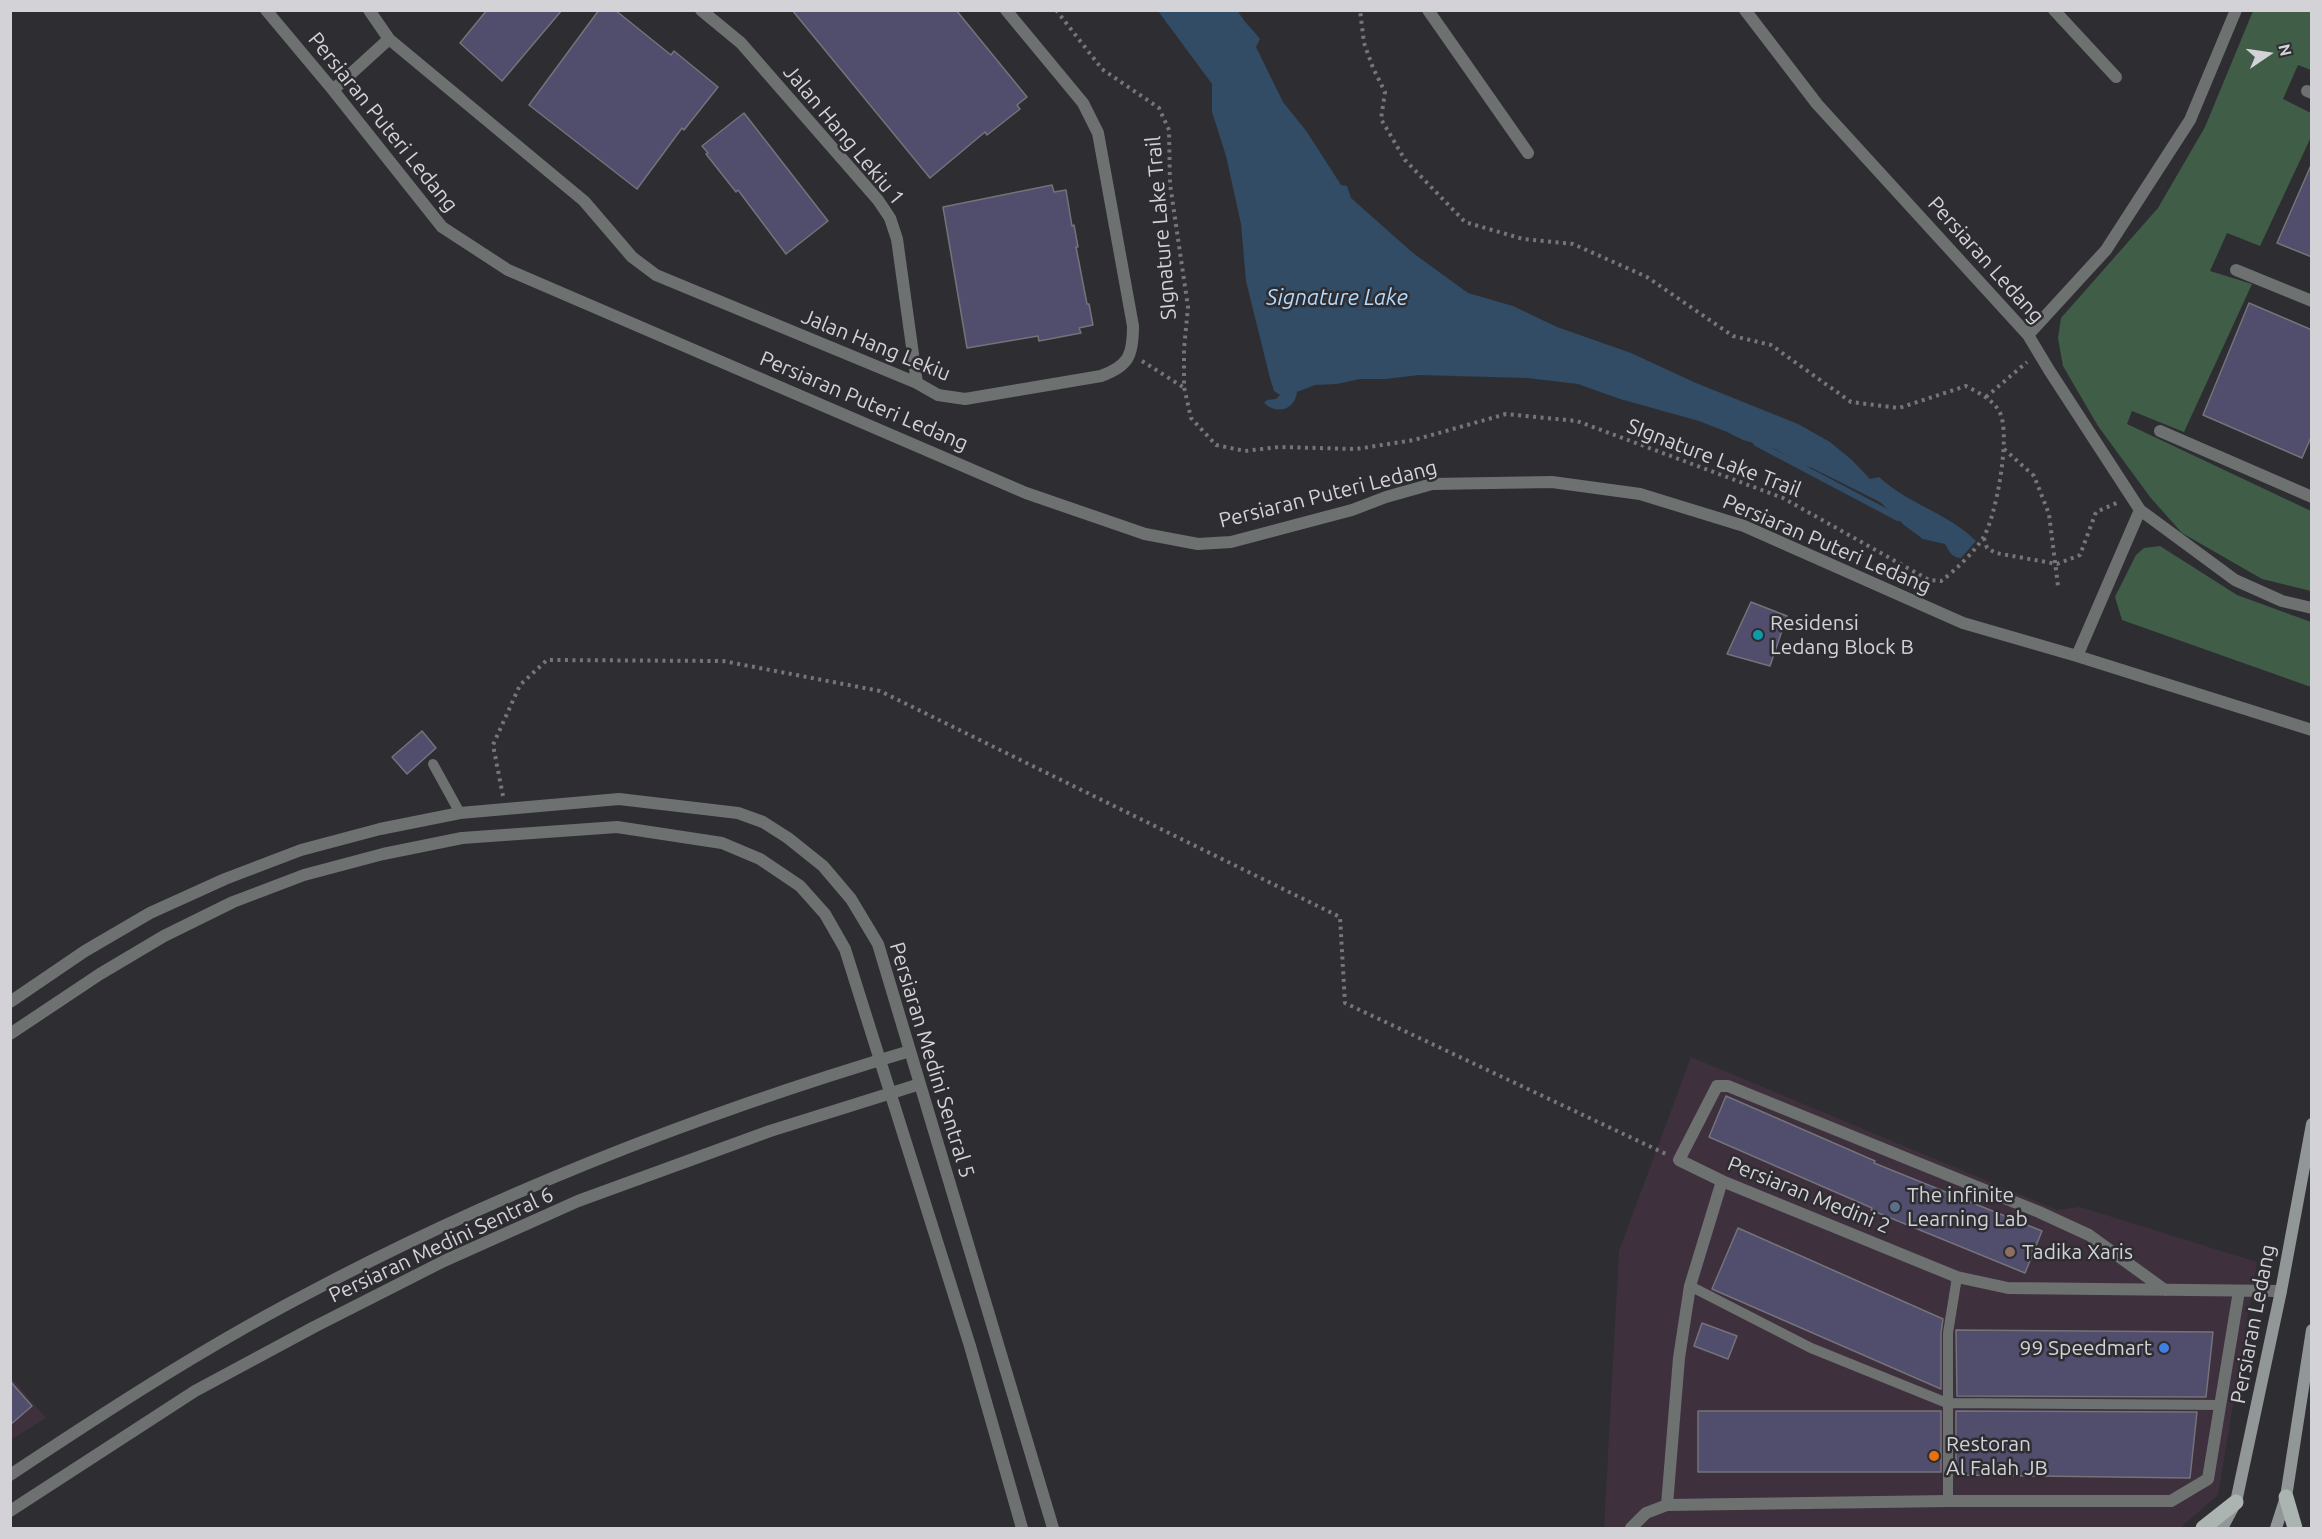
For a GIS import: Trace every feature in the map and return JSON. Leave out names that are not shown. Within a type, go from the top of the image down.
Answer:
[{"type":"main road","points":[[2286,1497],[2295,1528]]},
{"type":"main road","points":[[2203,1528],[2236,1502]]},
{"type":"street","name":"Persiaran Puteri Ledang","points":[[266,10],[442,227],[508,270],[1026,493],[1145,534],[1198,544],[1231,542],[1352,510],[1386,497],[1432,484],[1552,482],[1640,494],[1744,526],[1963,623],[2077,656],[2312,730]]},
{"type":"street","name":"Jalan Hang Lekiu","points":[[369,10],[389,39],[585,201],[632,257],[656,275],[917,383],[938,394],[965,399],[1101,376],[1119,370],[1130,353]]},
{"type":"street","name":"Jalan Hang Lekiu 1","points":[[701,10],[741,43],[878,200],[890,218],[897,239],[917,383]]},
{"type":"street","points":[[1006,10],[1083,103],[1098,133],[1133,326],[1133,345],[1130,353]]},
{"type":"street","points":[[1428,10],[1528,153]]},
{"type":"street","name":"Persiaran Ledang","points":[[1744,10],[1817,105],[2028,335],[2140,510],[2235,580],[2282,601],[2312,608]]},
{"type":"street","points":[[2054,10],[2116,77]]},
{"type":"street","points":[[2028,335],[2106,250],[2190,120],[2236,10]]},
{"type":"street","points":[[333,90],[389,39]]},
{"type":"street","points":[[2236,270],[2312,301]]},
{"type":"street","points":[[2160,431],[2312,497]]},
{"type":"street","points":[[2077,656],[2140,510]]},
{"type":"street","name":"Persiaran Medini Sentral 5","points":[[10,1002],[85,951],[150,913],[225,879],[301,850],[380,829],[460,813],[619,799],[738,813],[763,822],[788,838],[823,867],[851,899],[878,944],[1053,1528]]},
{"type":"street","points":[[10,1034],[100,974],[164,936],[233,902],[304,875],[383,854],[462,838],[617,827],[722,843],[760,859],[800,886],[825,914],[846,949],[970,1346],[1022,1528]]},
{"type":"street","name":"Persiaran Medini Sentral 6","points":[[10,1476],[103,1413],[182,1364],[301,1297],[427,1234],[567,1172],[757,1100],[910,1051]]},
{"type":"street","name":"Persiaran Medini Sentral 6","points":[[10,1511],[195,1391],[444,1261],[578,1201],[770,1131],[920,1084]]},
{"type":"street","points":[[1679,1160],[1717,1086],[1728,1086],[2039,1212],[2089,1235],[2165,1290]]},
{"type":"street","name":"Persiaran Ledang","points":[[2222,1528],[2236,1502],[2281,1290],[2312,1124]]},
{"type":"street","name":"Persiaran Medini 2","points":[[1679,1160],[1722,1181],[1957,1276],[2008,1288],[2239,1292],[2281,1290]]},
{"type":"street","points":[[1667,1505],[1679,1358],[1690,1286],[1722,1181]]},
{"type":"street","points":[[1631,1528],[1646,1513],[1667,1505],[2171,1501],[2208,1479],[2239,1292]]},
{"type":"street","points":[[2276,1528],[2286,1497],[2312,1330]]},
{"type":"lane","points":[[433,764],[460,813]]},
{"type":"lane","points":[[1948,1501],[1948,1333],[1957,1276]]},
{"type":"lane","points":[[1690,1286],[1811,1348],[1947,1403],[2220,1405]]},
{"type":"path","name":"SIgnature Lake Trail","points":[[1056,10],[1102,69],[1159,108],[1169,130],[1170,184],[1188,307],[1184,349],[1184,387],[1191,418],[1216,445],[1245,451],[1279,447],[1356,449],[1414,440],[1506,414],[1577,421],[1783,498],[1929,580],[1941,581],[1951,574],[1984,537],[1999,496],[2003,449],[2001,413],[1986,397]]},
{"type":"path","points":[[1360,10],[1364,43],[1385,92],[1381,119],[1405,160],[1466,222],[1523,239],[1574,244],[1647,277],[1733,336],[1771,345],[1851,402],[1899,408],[1966,387],[1986,397],[2038,352]]},
{"type":"path","points":[[1130,353],[1184,387]]},
{"type":"path","points":[[2003,449],[2034,476],[2049,514],[2058,586]]},
{"type":"path","points":[[1984,537],[1987,548],[1996,553],[2057,564],[2080,555],[2096,512],[2131,497]]},
{"type":"path","points":[[505,809],[493,745],[520,685],[547,660],[723,661],[880,691],[1340,917],[1345,1003],[1679,1160]]},
{"type":"shaded area","points":[[1691,1057],[2057,1210],[2080,1207],[2257,1262],[2218,1495],[2180,1528],[1604,1528],[1619,1251]]},
{"type":"shaded area","points":[[10,1376],[46,1418],[11,1440],[10,1440]]},
{"type":"green space","points":[[2253,11],[2311,11],[2311,70],[2298,65],[2283,99],[2311,113],[2311,137],[2260,246],[2227,233],[2210,271],[2252,284],[2184,432],[2132,411],[2127,424],[2311,511],[2311,591],[2262,579],[2182,533],[2150,497],[2098,426],[2063,366],[2058,338],[2061,318],[2158,208],[2205,127]]},
{"type":"green space","points":[[2160,546],[2237,595],[2311,622],[2311,687],[2122,620],[2115,597],[2136,555],[2144,548]]},
{"type":"water","name":"Signature Lake","points":[[1158,11],[1238,11],[1260,39],[1256,47],[1283,102],[1307,132],[1341,185],[1347,186],[1351,198],[1413,253],[1468,293],[1513,306],[1557,327],[1631,353],[1696,383],[1798,424],[1830,442],[1870,479],[1879,477],[1902,494],[1953,523],[1976,541],[1961,558],[1955,557],[1945,544],[1923,539],[1880,502],[1800,464],[1775,449],[1743,440],[1699,421],[1620,399],[1578,384],[1527,378],[1419,375],[1360,379],[1337,384],[1315,385],[1297,392],[1293,403],[1285,409],[1269,407],[1264,403],[1280,395],[1274,391],[1270,378],[1246,281],[1241,224],[1226,156],[1212,112],[1212,84]]},
{"type":"building","points":[[487,10],[562,10],[502,81],[460,43]]},
{"type":"building","points":[[599,10],[615,10],[671,55],[674,51],[718,87],[684,130],[682,128],[637,189],[529,105]]},
{"type":"building","points":[[792,10],[956,10],[1027,97],[1017,105],[1020,109],[987,135],[985,132],[930,178]]},
{"type":"building","points":[[744,113],[828,221],[786,254],[702,146]]},
{"type":"building","points":[[2312,163],[2312,257],[2277,243]]},
{"type":"building","points":[[1052,185],[1054,192],[1066,190],[1093,325],[1079,328],[1081,333],[1039,341],[1038,336],[967,348],[943,207]]},
{"type":"building","points":[[2249,303],[2312,330],[2312,435],[2302,458],[2203,415]]},
{"type":"building","name":"Residensi Ledang Block B","points":[[1751,602],[1787,616],[1770,666],[1727,654]]},
{"type":"building","points":[[422,731],[436,748],[407,774],[392,757]]},
{"type":"building","points":[[1726,1096],[1875,1161],[1874,1163],[2042,1231],[2025,1273],[1871,1210],[1872,1208],[1709,1137]]},
{"type":"building","points":[[1738,1228],[1943,1319],[1941,1389],[1712,1289]]},
{"type":"building","points":[[1702,1323],[1737,1336],[1728,1359],[1694,1346]]},
{"type":"building","points":[[1956,1330],[2213,1332],[2206,1397],[1957,1396]]},
{"type":"building","points":[[10,1381],[32,1406],[10,1425]]},
{"type":"building","points":[[1698,1411],[1941,1411],[1941,1472],[1698,1472]]},
{"type":"building","points":[[1956,1411],[2197,1412],[2190,1478],[1958,1475],[1956,1472]]},
{"type":"waterway","points":[[1756,443],[1898,518]]},
{"type":"place","name":"Residensi Ledang Block B","points":[[1758,635]]},
{"type":"place","name":"The infinite Learning Lab","points":[[1895,1207]]},
{"type":"place","name":"Tadika Xaris","points":[[2010,1252]]},
{"type":"place","name":"99 Speedmart","points":[[2164,1348]]},
{"type":"place","name":"Restoran Al Falah JB","points":[[1934,1456]]}]
